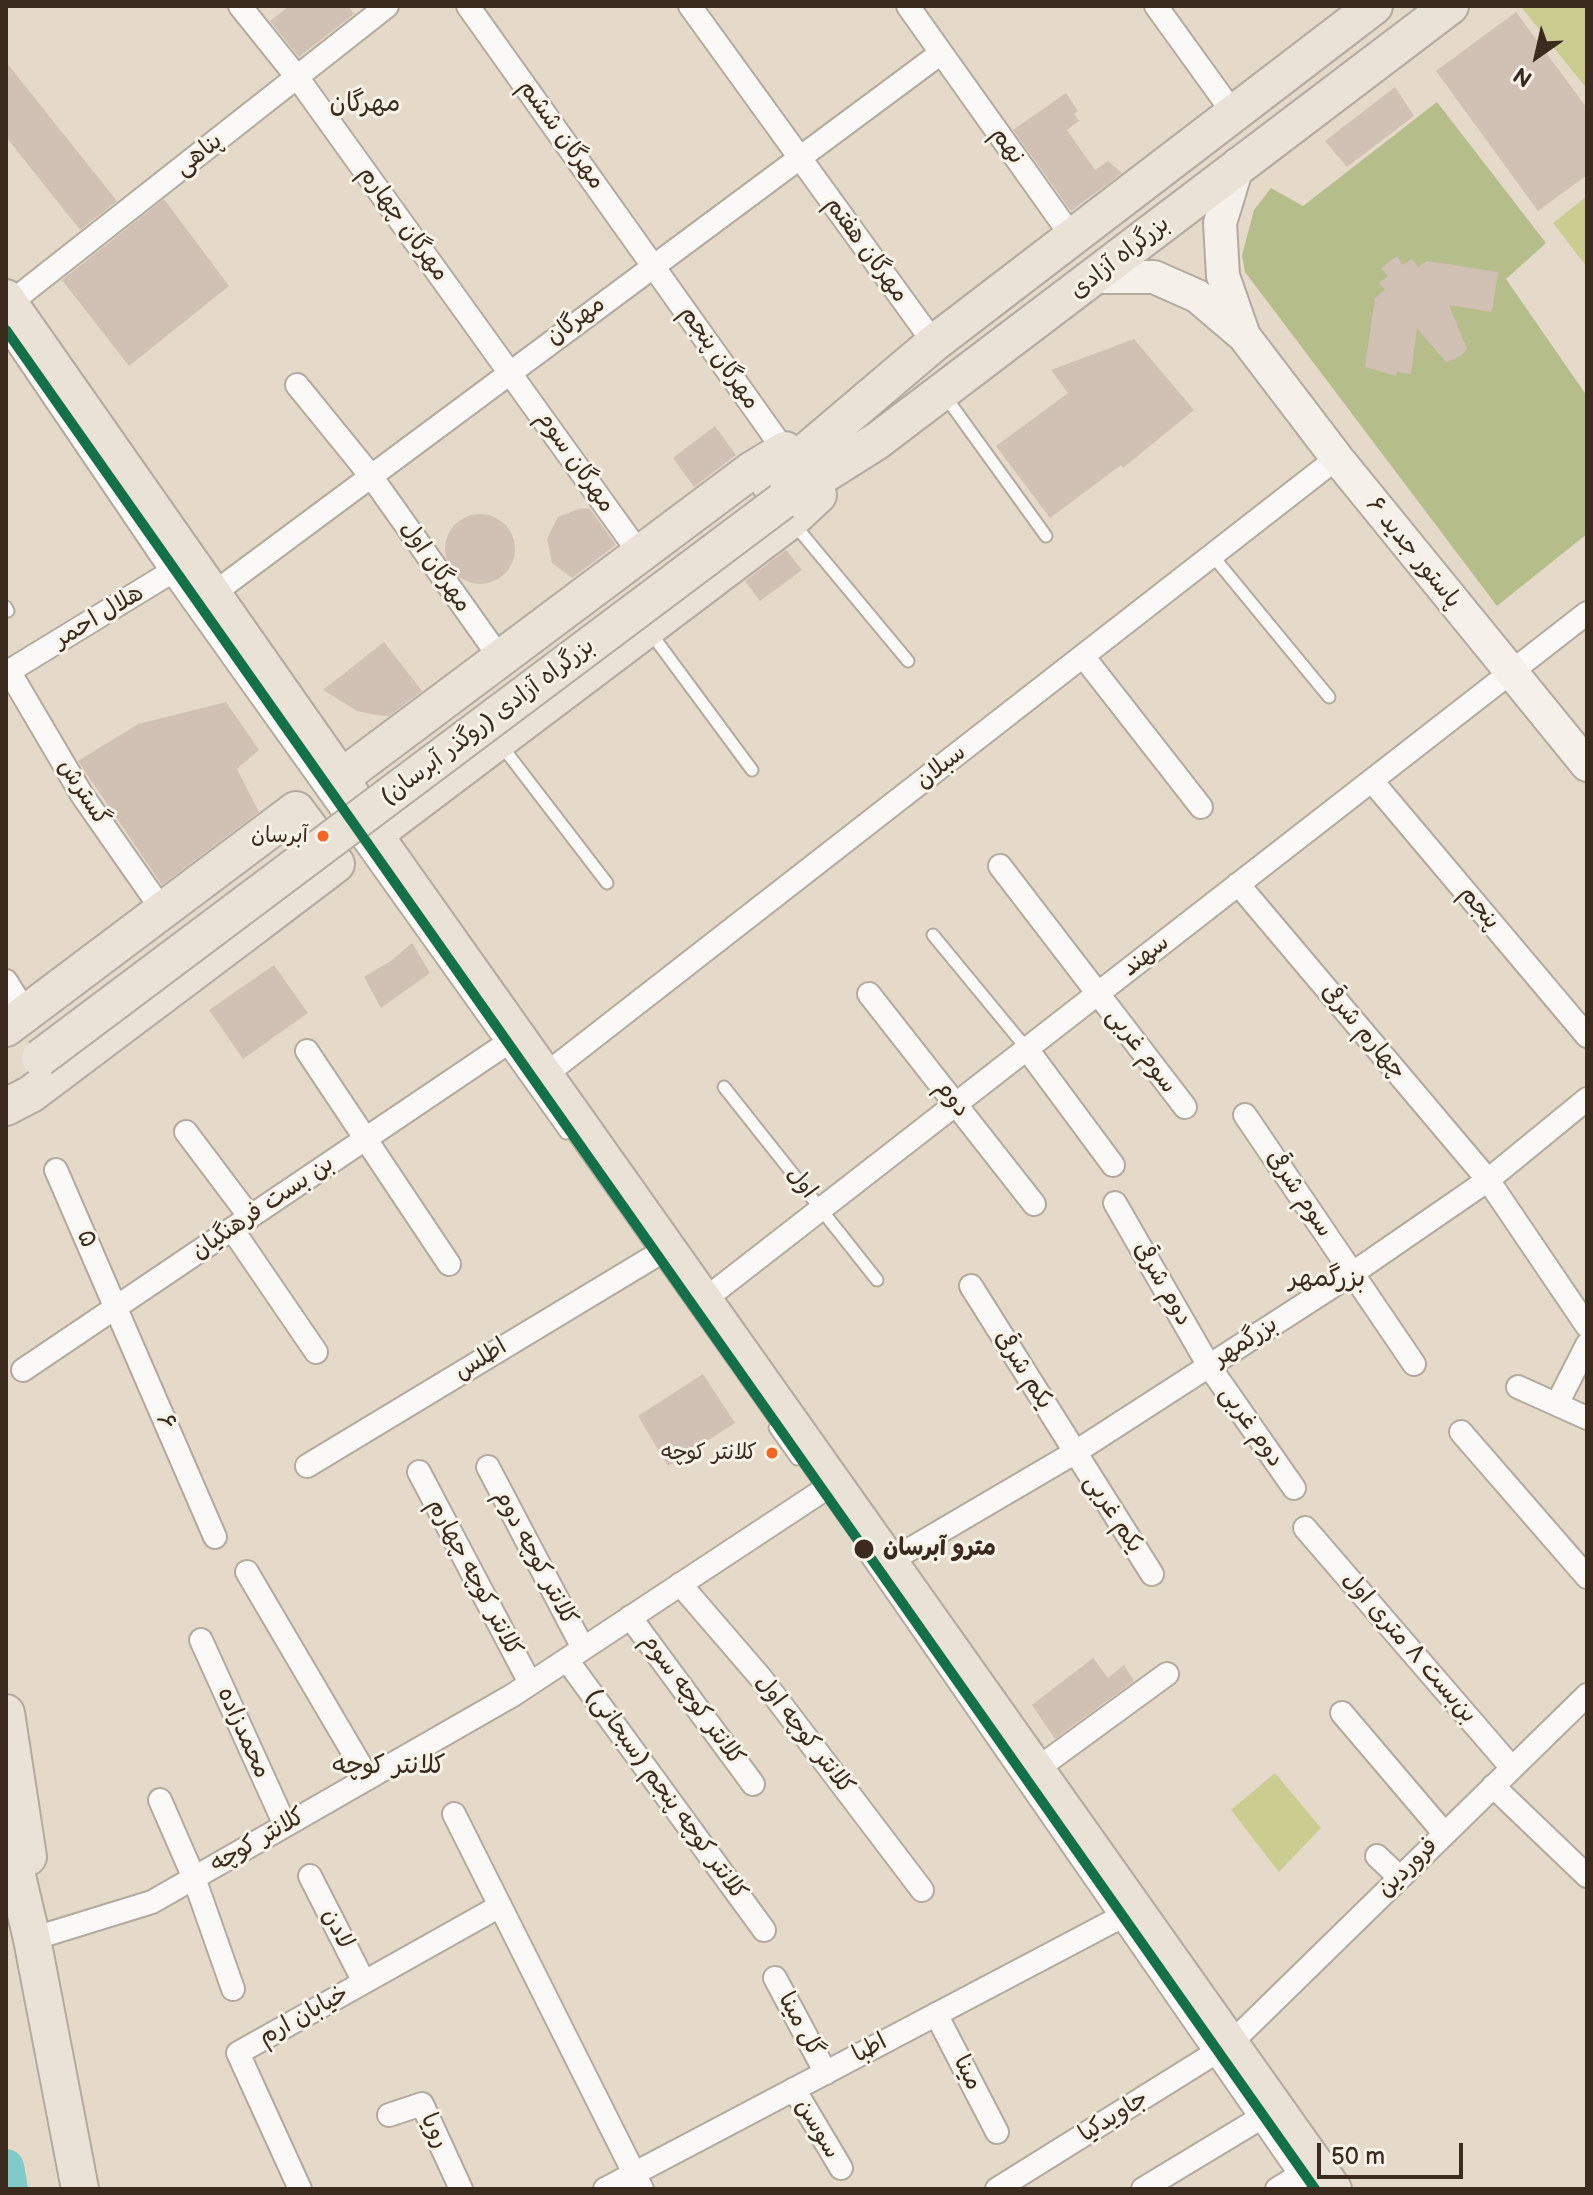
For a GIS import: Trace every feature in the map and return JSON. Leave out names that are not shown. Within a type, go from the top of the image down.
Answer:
[{"type":"highway","name":"بزرگراه آزادی","points":[[781,501],[851,410],[1374,6]]},
{"type":"highway","name":"بزرگراه آزادی","points":[[781,501],[877,441],[1097,277],[1238,164],[1450,6]]},
{"type":"highway","points":[[342,777],[752,470],[851,410]]},
{"type":"highway","points":[[375,834],[647,629],[781,501]]},
{"type":"highway","name":"بزرگراه آزادی (روگذر آبرسان)","points":[[21,1039],[781,501]]},
{"type":"highway","points":[[512,649],[520,657],[525,675],[544,690],[566,691]]},
{"type":"highway","points":[[6,1087],[21,1039],[163,911],[296,810],[336,864],[31,1094],[6,1107]]},
{"type":"highway","points":[[221,867],[242,863],[264,890],[268,903],[257,924]]},
{"type":"highway","points":[[6,1713],[28,1846],[32,1939]]},
{"type":"highway","points":[[6,1830],[32,1939],[80,2189]]},
{"type":"main road","name":"پاستور جدید ۶","points":[[1238,164],[1220,223],[1223,276],[1244,336]]},
{"type":"main road","name":"پاستور جدید ۶","points":[[1097,277],[1154,277],[1197,296],[1244,336],[1337,458],[1587,765]]},
{"type":"main road","points":[[7,312],[179,567],[214,593],[342,777],[375,834],[511,1043],[545,1075],[661,1251],[704,1300],[828,1488],[890,1561],[1037,1769],[1126,1914],[1313,2183]]},
{"type":"street","points":[[240,6],[297,77]]},
{"type":"street","name":"پناهی","points":[[7,312],[387,6]]},
{"type":"street","name":"مهرگان ششم","points":[[468,6],[654,265]]},
{"type":"street","name":"مهرگان هفتم","points":[[690,6],[934,343]]},
{"type":"street","name":"نهم","points":[[908,6],[1073,238]]},
{"type":"street","points":[[1156,6],[1234,114]]},
{"type":"street","name":"مهرگان","points":[[214,593],[798,156],[941,53]]},
{"type":"street","name":"مهرگان چهارم","points":[[297,77],[510,370]]},
{"type":"street","name":"مهرگان پنجم","points":[[654,265],[784,450]]},
{"type":"street","name":"مهرگان سوم","points":[[510,370],[640,554]]},
{"type":"street","name":"مهرگان اول","points":[[297,385],[512,649]]},
{"type":"street","name":"سبلان","points":[[545,1075],[1337,458]]},
{"type":"street","name":"هلال احمر","points":[[8,672],[34,650],[179,567]]},
{"type":"street","name":"سهند","points":[[704,1300],[1587,613]]},
{"type":"street","points":[[1083,656],[1201,807]]},
{"type":"street","name":"گسترش","points":[[8,672],[82,795],[163,911]]},
{"type":"street","name":"پنجم","points":[[1372,781],[1587,1036]]},
{"type":"street","points":[[1000,866],[1098,994]]},
{"type":"street","name":"چهارم شرقی","points":[[1238,884],[1488,1180],[1587,1326]]},
{"type":"street","points":[[6,981],[21,1039]]},
{"type":"street","name":"دوم","points":[[869,994],[1034,1204]]},
{"type":"street","name":"سوم غربی","points":[[1098,994],[1185,1107]]},
{"type":"street","name":"بن بست فرهنگیان","points":[[23,1370],[511,1043]]},
{"type":"street","points":[[1027,1049],[1113,1165]]},
{"type":"street","points":[[307,1051],[449,1264]]},
{"type":"street","name":"بزرگمهر","points":[[890,1561],[1074,1453],[1353,1273],[1488,1180],[1587,1099]]},
{"type":"street","name":"سوم شرقی","points":[[1245,1115],[1353,1273]]},
{"type":"street","points":[[186,1132],[316,1352]]},
{"type":"street","name":"۵","points":[[56,1170],[116,1308]]},
{"type":"street","name":"دوم شرقی","points":[[1115,1203],[1209,1366]]},
{"type":"street","name":"اطلس","points":[[307,1466],[661,1251]]},
{"type":"street","points":[[1353,1273],[1414,1364]]},
{"type":"street","name":"یکم شرقی","points":[[971,1286],[1074,1453]]},
{"type":"street","name":"۶","points":[[116,1308],[215,1537]]},
{"type":"street","points":[[1558,1402],[1587,1345]]},
{"type":"street","name":"دوم غربی","points":[[1209,1366],[1294,1488]]},
{"type":"street","points":[[1518,1387],[1558,1402],[1587,1418]]},
{"type":"street","points":[[1461,1432],[1587,1577]]},
{"type":"street","name":"یکم غربی","points":[[1074,1453],[1152,1574]]},
{"type":"street","name":"کلانتر کوچه دوم","points":[[488,1467],[575,1654]]},
{"type":"street","name":"کلانتر کوچه چهارم","points":[[419,1472],[530,1683]]},
{"type":"street","name":"کلانتر کوچه","points":[[32,1939],[152,1902],[530,1683],[828,1488]]},
{"type":"street","name":"بن‌بست ۸ متری اول","points":[[1305,1528],[1512,1768]]},
{"type":"street","points":[[247,1572],[368,1778]]},
{"type":"street","name":"کلانتر کوچه اول","points":[[680,1584],[761,1678],[922,1890]]},
{"type":"street","name":"کلانتر کوچه سوم","points":[[630,1617],[753,1784]]},
{"type":"street","name":"محمدزاده","points":[[201,1640],[285,1825]]},
{"type":"street","name":"کلانتر کوچه پنجم (سبحانی)","points":[[575,1654],[764,1930]]},
{"type":"street","points":[[1037,1769],[1167,1674]]},
{"type":"street","name":"فروردین","points":[[1222,2050],[1587,1695]]},
{"type":"street","points":[[1342,1713],[1444,1833]]},
{"type":"street","points":[[1493,1786],[1587,1876]]},
{"type":"street","points":[[160,1800],[194,1878],[233,1989]]},
{"type":"street","points":[[454,1814],[638,2181]]},
{"type":"street","points":[[1377,1856],[1398,1876]]},
{"type":"street","name":"لادن","points":[[310,1876],[364,1982]]},
{"type":"street","name":"خیابان ارم","points":[[300,2189],[238,2053],[500,1906]]},
{"type":"street","name":"اطبا","points":[[605,2189],[638,2181],[794,2089],[1126,1914]]},
{"type":"street","name":"گل مینا","points":[[775,1978],[826,2073]]},
{"type":"street","name":"مینا","points":[[936,2014],[997,2132]]},
{"type":"street","name":"جاویدکیا","points":[[997,2189],[1222,2050]]},
{"type":"street","name":"سوسن","points":[[794,2089],[841,2168]]},
{"type":"street","name":"رویا","points":[[389,2115],[422,2104],[461,2189]]},
{"type":"street","points":[[1143,2189],[1266,2114]]},
{"type":"lane","points":[[942,392],[1046,536]]},
{"type":"lane","points":[[781,501],[908,661]]},
{"type":"lane","points":[[1212,555],[1329,697]]},
{"type":"lane","points":[[179,567],[1126,1914]]},
{"type":"lane","points":[[647,629],[752,770]]},
{"type":"lane","points":[[498,741],[607,883]]},
{"type":"lane","points":[[933,935],[1027,1049]]},
{"type":"lane","name":"اول","points":[[724,1087],[877,1280]]},
{"type":"green space","points":[[1587,6],[1587,89],[1522,8]]},
{"type":"green space","points":[[1437,102],[1546,243],[1506,279],[1587,396],[1587,534],[1497,606],[1245,272],[1242,255],[1254,210],[1271,188],[1303,206]]},
{"type":"green space","points":[[1587,196],[1587,267],[1553,223]]},
{"type":"green space","points":[[1275,1773],[1321,1828],[1279,1872],[1231,1810]]},
{"type":"building","points":[[289,6],[348,6],[354,14],[299,57],[270,21]]},
{"type":"building","points":[[1516,12],[1587,108],[1587,175],[1538,211],[1436,71]]},
{"type":"building","points":[[6,62],[117,201],[80,230],[6,137]]},
{"type":"building","points":[[1395,87],[1414,116],[1347,167],[1325,141]]},
{"type":"building","points":[[1066,93],[1078,111],[1074,114],[1079,121],[1067,130],[1095,170],[1108,161],[1122,173],[1071,211],[1013,130]]},
{"type":"building","points":[[164,199],[229,286],[129,366],[62,280]]},
{"type":"building","points":[[1397,256],[1403,265],[1412,259],[1418,267],[1427,261],[1498,272],[1492,312],[1449,305],[1467,349],[1461,356],[1446,362],[1417,328],[1411,374],[1397,372],[1396,376],[1365,367],[1375,298],[1385,290],[1379,283],[1388,276],[1381,268]]},
{"type":"building","points":[[1134,339],[1194,410],[1123,468],[1121,465],[1050,518],[996,446],[1068,393],[1051,370]]},
{"type":"building","points":[[715,426],[736,455],[694,487],[673,458]]},
{"type":"building","points":[[581,508],[590,509],[616,545],[572,578],[552,563],[547,539],[558,517]]},
{"type":"building","points":[[480,514],[499,520],[509,530],[515,549],[509,568],[499,578],[480,584],[461,578],[451,568],[445,549],[451,530],[461,520]]},
{"type":"building","points":[[786,550],[802,570],[760,601],[745,581]]},
{"type":"building","points":[[384,642],[422,691],[389,716],[357,711],[323,690]]},
{"type":"building","points":[[226,702],[259,750],[237,769],[259,812],[162,885],[78,761],[138,724]]},
{"type":"building","points":[[412,943],[430,973],[381,1008],[364,977]]},
{"type":"building","points":[[274,965],[308,1013],[243,1059],[209,1010]]},
{"type":"building","points":[[703,1374],[735,1423],[668,1466],[638,1416]]},
{"type":"building","points":[[1093,1658],[1108,1678],[1124,1665],[1134,1681],[1055,1739],[1032,1705]]},
{"type":"waterway","points":[[6,2167],[10,2189]]},
{"type":"transit line","points":[[6,330],[1315,2189]]},
{"type":"place","name":"آبرسان","points":[[323,836]]},
{"type":"place","name":"کلانتر کوچه","points":[[772,1453]]},
{"type":"place","name":"مترو آبرسان","points":[[864,1549]]},
{"type":"district","name":"مهرگان","points":[[365,104]]},
{"type":"district","name":"بزرگمهر","points":[[1327,1279]]},
{"type":"district","name":"کلانتر کوچه","points":[[389,1766]]}]
